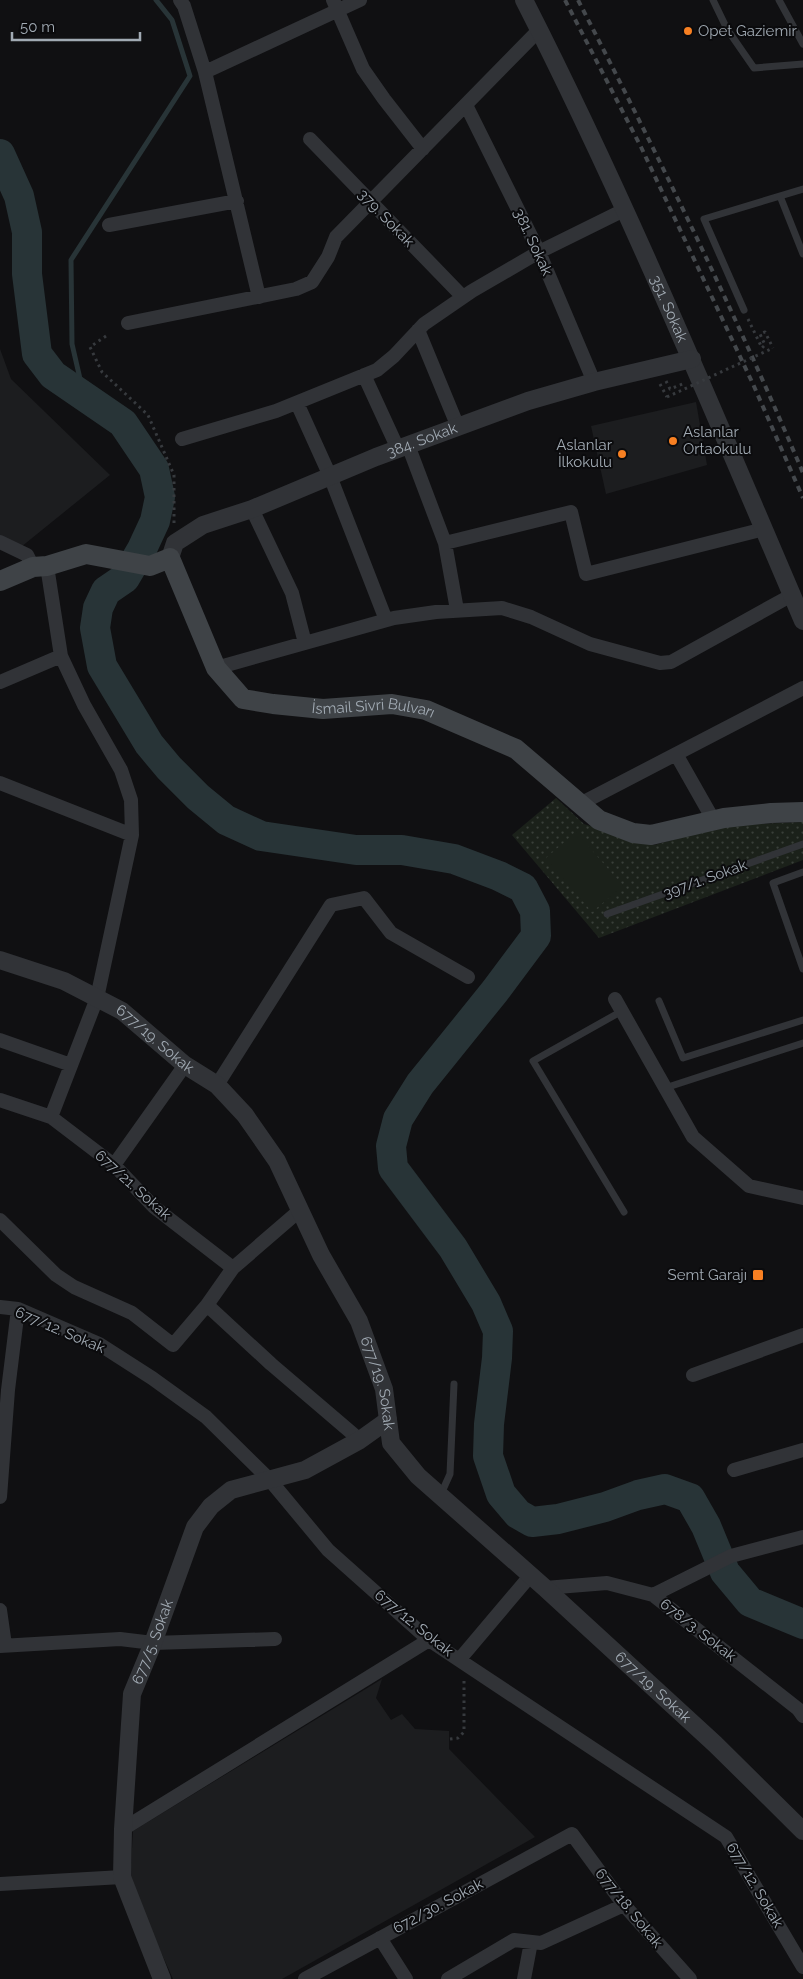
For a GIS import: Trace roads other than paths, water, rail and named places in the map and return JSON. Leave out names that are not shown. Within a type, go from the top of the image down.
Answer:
[{"type":"main road","points":[[0,582],[40,566],[86,554],[150,566],[172,551]]},
{"type":"main road","name":"İsmail Sivri Bulvarı","points":[[172,551],[216,668],[243,699],[273,704],[323,708],[392,704],[426,710],[516,750],[599,820],[633,833],[652,835],[714,821],[771,813],[803,812]]},
{"type":"street","points":[[180,0],[184,6],[205,72],[237,201],[258,297]]},
{"type":"street","points":[[205,72],[335,5],[360,0]]},
{"type":"street","name":"351. Sokak","points":[[524,0],[560,71],[692,358],[803,621]]},
{"type":"street","points":[[335,5],[363,69],[423,149]]},
{"type":"street","points":[[128,323],[296,289],[312,282],[328,257],[336,237],[539,30]]},
{"type":"street","name":"381. Sokak","points":[[466,105],[539,252],[594,382]]},
{"type":"street","name":"379. Sokak","points":[[310,139],[463,297]]},
{"type":"street","points":[[109,225],[237,201]]},
{"type":"street","points":[[182,439],[276,411],[377,370],[394,356],[424,324],[463,297],[539,252],[624,210]]},
{"type":"street","points":[[418,330],[458,427]]},
{"type":"street","name":"384. Sokak","points":[[172,551],[203,525],[252,509],[403,447],[528,401],[594,382],[692,358]]},
{"type":"street","points":[[364,375],[403,447],[445,543],[457,610]]},
{"type":"street","points":[[297,403],[330,476],[386,620]]},
{"type":"street","points":[[252,509],[292,593],[305,642]]},
{"type":"street","points":[[445,543],[571,512],[586,574],[764,529]]},
{"type":"street","points":[[0,542],[27,555],[40,566],[60,656],[84,705],[121,770],[131,800],[132,835],[97,998],[51,1117]]},
{"type":"street","points":[[216,668],[386,620],[457,610],[502,608],[531,617],[590,644],[660,663],[671,662],[792,595]]},
{"type":"street","points":[[0,682],[60,656]]},
{"type":"street","points":[[580,804],[803,688]]},
{"type":"street","points":[[676,754],[714,821]]},
{"type":"street","points":[[0,783],[132,835]]},
{"type":"street","points":[[217,1085],[331,905],[364,898],[391,934],[468,978]]},
{"type":"street","name":"677/19. Sokak","points":[[0,960],[64,981],[122,1011],[185,1065],[217,1085],[245,1115],[277,1161],[321,1255],[359,1321],[384,1388],[391,1443],[418,1476],[545,1588],[715,1744],[803,1831]]},
{"type":"street","points":[[615,998],[693,1137],[749,1186],[803,1198]]},
{"type":"street","points":[[0,1040],[71,1065]]},
{"type":"street","points":[[114,1165],[185,1065]]},
{"type":"street","name":"677/21. Sokak","points":[[0,1100],[51,1117],[114,1165],[154,1206],[233,1268]]},
{"type":"street","points":[[0,1220],[56,1275],[74,1287],[132,1313],[173,1345],[207,1304],[233,1268],[299,1211]]},
{"type":"street","points":[[207,1304],[270,1364],[360,1440]]},
{"type":"street","name":"677/12. Sokak","points":[[0,1307],[18,1309],[99,1344],[152,1378],[206,1417],[269,1479],[328,1550],[429,1640],[726,1838],[803,1967]]},
{"type":"street","points":[[0,1497],[8,1390],[18,1309]]},
{"type":"street","points":[[694,1375],[803,1335]]},
{"type":"street","name":"677/5. Sokak","points":[[162,1979],[122,1877],[123,1829],[132,1694],[153,1643],[195,1526],[211,1506],[231,1490],[305,1470],[360,1440],[388,1420]]},
{"type":"street","points":[[734,1470],[803,1450]]},
{"type":"street","points":[[653,1595],[731,1556],[803,1537]]},
{"type":"street","points":[[461,1661],[530,1576]]},
{"type":"street","name":"678/3. Sokak","points":[[545,1588],[607,1582],[653,1595],[798,1709],[803,1716]]},
{"type":"street","points":[[0,1610],[2,1646],[120,1639],[153,1643],[275,1639]]},
{"type":"street","points":[[123,1829],[429,1640]]},
{"type":"street","name":"677/18. Sokak","points":[[572,1834],[624,1905],[688,1978]]},
{"type":"street","name":"672/30. Sokak","points":[[305,1979],[572,1834]]},
{"type":"street","points":[[0,1884],[122,1877]]},
{"type":"street","points":[[448,1979],[514,1940],[541,1943],[624,1905]]},
{"type":"street","points":[[380,1938],[406,1979]]},
{"type":"street","points":[[524,1979],[531,1942]]},
{"type":"lane","points":[[713,0],[728,29],[754,68],[803,64]]},
{"type":"lane","points":[[779,0],[803,44]]},
{"type":"lane","points":[[744,310],[704,219],[803,189]]},
{"type":"lane","points":[[780,196],[803,254]]},
{"type":"lane","name":"397/1. Sokak","points":[[607,914],[803,844]]},
{"type":"lane","points":[[803,872],[773,883],[803,969]]},
{"type":"lane","points":[[658,1002],[683,1058],[803,1020]]},
{"type":"lane","points":[[622,1011],[533,1061],[624,1212]]},
{"type":"lane","points":[[665,1088],[803,1043]]},
{"type":"lane","points":[[440,1495],[450,1474],[454,1384]]},
{"type":"waterway","points":[[84,396],[72,344],[71,260],[190,76],[172,20],[156,0]]},
{"type":"waterway","points":[[0,154],[19,196],[27,232],[27,274],[37,354],[53,375],[123,423],[154,469],[160,497],[155,521],[142,549],[125,578],[106,591],[98,608],[95,628],[102,666],[149,744],[169,768],[198,797],[226,820],[261,836],[356,850],[402,850],[454,859],[499,876],[523,888],[535,911],[536,936],[495,991],[420,1084],[398,1119],[391,1146],[393,1168],[453,1248],[486,1303],[498,1331],[497,1358],[489,1424],[488,1456],[501,1494],[518,1514],[532,1522],[558,1519],[605,1507],[638,1495],[665,1489],[690,1498],[706,1526],[725,1572],[750,1602],[803,1624]]},
{"type":"railway","points":[[565,0],[641,147],[753,384],[803,498]]},
{"type":"railway","points":[[578,0],[695,234],[803,473]]},
{"type":"place","name":"Opet Gaziemir","points":[[688,31]]},
{"type":"place","name":"Aslanlar Ortaokulu","points":[[673,441]]},
{"type":"place","name":"Aslanlar İlkokulu","points":[[622,454]]},
{"type":"place","name":"Semt Garajı","points":[[758,1275]]}]
